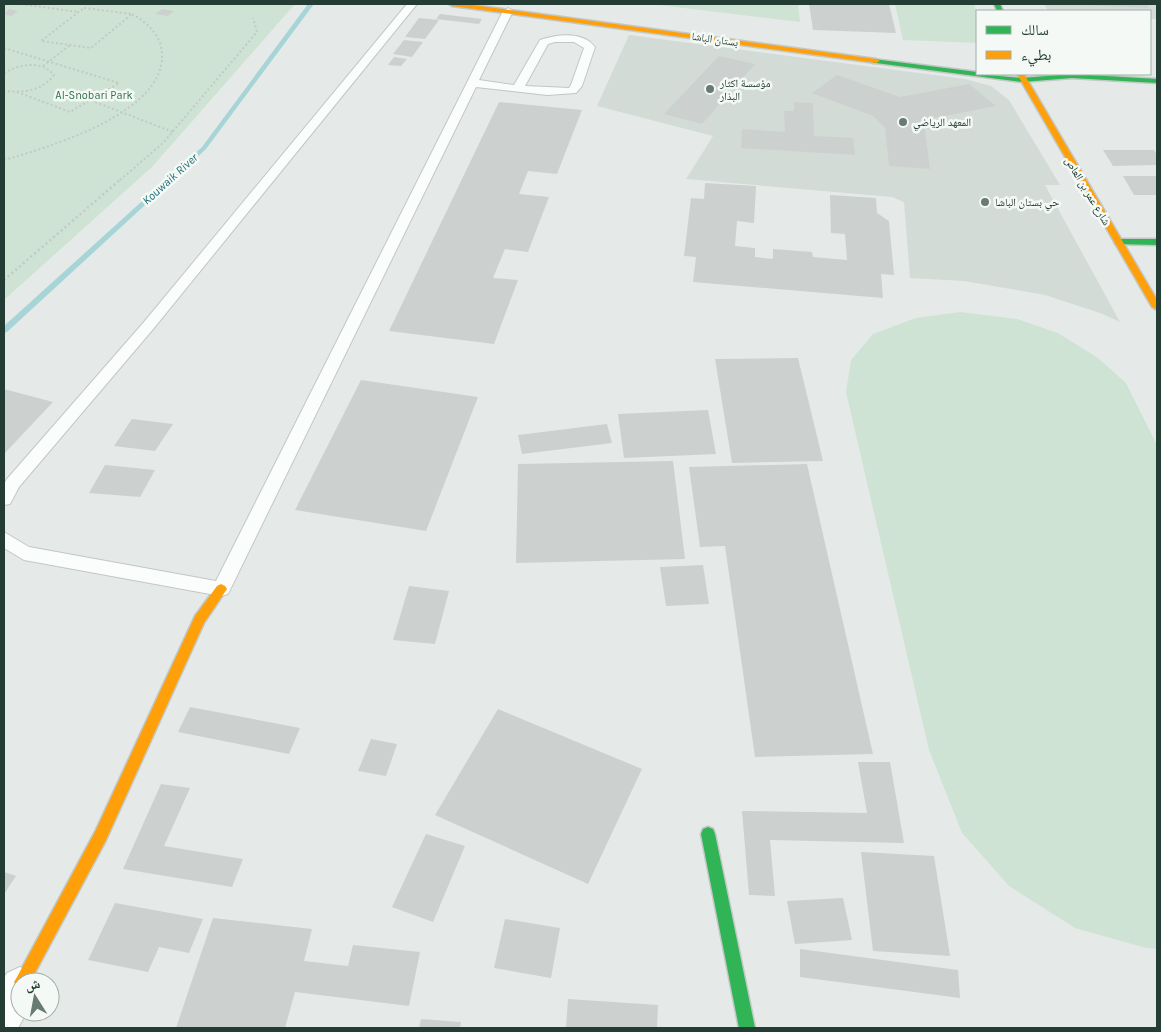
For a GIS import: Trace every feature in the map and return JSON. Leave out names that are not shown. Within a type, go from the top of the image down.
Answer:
[{"type":"street","name":"بستان الباشا","points":[[452,4],[976,74]]},
{"type":"street","name":"بستان الباشا","points":[[992,75],[1021,77],[1068,75],[1157,81]]},
{"type":"street","name":"شارع عمر بن العاص","points":[[1021,77],[1157,308]]},
{"type":"street","points":[[1118,242],[1157,242]]},
{"type":"street","points":[[27,972],[101,835],[199,620],[221,590]]},
{"type":"street","points":[[708,834],[747,1028]]},
{"type":"street","points":[[4,1016],[10,1005]]},
{"type":"lane","points":[[4,499],[13,483],[149,325],[412,4]]},
{"type":"lane","points":[[4,539],[24,552],[221,590],[508,11]]},
{"type":"lane","points":[[473,83],[518,88],[559,92],[572,91],[576,86],[590,47],[580,41],[557,38],[544,42],[518,88]]},
{"type":"path","points":[[22,4],[79,12]]},
{"type":"path","points":[[4,160],[73,136],[121,112],[146,95],[161,75],[164,54],[158,36],[144,20],[132,14],[84,8],[41,41],[91,48],[132,14]]},
{"type":"path","points":[[4,280],[163,143],[257,32],[253,18]]},
{"type":"path","points":[[43,66],[70,45]]},
{"type":"path","points":[[4,48],[119,83],[70,112],[17,92]]},
{"type":"path","points":[[4,73],[19,67],[43,66],[51,70],[54,75],[51,81],[36,89],[4,92]]},
{"type":"path","points":[[90,100],[173,132]]},
{"type":"shaded area","points":[[1044,4],[1155,4],[1157,19],[1151,19],[1151,10],[1047,10]]},
{"type":"shaded area","points":[[629,35],[965,79],[991,86],[1009,100],[1060,185],[1045,185],[1120,322],[1100,313],[1045,295],[964,281],[910,278],[904,202],[892,197],[686,179],[713,136],[597,106]]},
{"type":"green space","name":"Al-Snobari Park","points":[[4,4],[295,4],[152,167],[4,300]]},
{"type":"green space","points":[[651,4],[798,4],[800,22]]},
{"type":"green space","points":[[895,4],[974,4],[976,10],[976,43],[903,40]]},
{"type":"green space","points":[[960,312],[1017,319],[1058,333],[1098,358],[1126,383],[1157,445],[1157,949],[1146,948],[1075,928],[1009,886],[962,833],[929,750],[846,392],[851,360],[873,334],[916,318]]},
{"type":"building","points":[[809,4],[889,4],[896,33],[813,30]]},
{"type":"building","points":[[1147,4],[1149,8],[1084,5]]},
{"type":"building","points":[[9,9],[18,11],[11,16],[4,14]]},
{"type":"building","points":[[162,9],[174,11],[168,16],[155,14]]},
{"type":"building","points":[[440,14],[482,19],[479,24],[436,19]]},
{"type":"building","points":[[419,18],[439,20],[425,39],[405,37]]},
{"type":"building","points":[[404,40],[423,42],[412,57],[393,54]]},
{"type":"building","name":"مؤسسة اكثار البذار","points":[[719,56],[755,64],[702,124],[664,114]]},
{"type":"building","points":[[394,57],[407,59],[401,66],[388,65]]},
{"type":"building","name":"المعهد الرياضي","points":[[837,75],[900,97],[969,84],[996,106],[930,119],[924,124],[930,169],[889,166],[885,128],[873,116],[812,93]]},
{"type":"building","points":[[499,102],[582,110],[557,174],[528,171],[519,194],[549,197],[528,252],[505,249],[493,278],[518,280],[494,344],[389,331]]},
{"type":"building","points":[[794,102],[813,103],[814,136],[853,138],[855,155],[741,148],[742,129],[785,132],[784,111],[794,111]]},
{"type":"building","points":[[1103,150],[1154,150],[1157,155],[1157,165],[1113,166]]},
{"type":"building","points":[[1123,176],[1157,176],[1157,195],[1134,195]]},
{"type":"building","points":[[705,183],[756,186],[754,223],[737,221],[735,246],[755,248],[755,257],[773,259],[773,249],[812,252],[813,257],[847,260],[845,234],[831,233],[830,195],[876,198],[877,213],[889,221],[894,275],[881,274],[883,298],[693,282],[696,257],[684,256],[691,198],[704,199]]},
{"type":"building","points":[[798,358],[823,461],[732,463],[715,359]]},
{"type":"building","points":[[361,380],[478,397],[426,531],[295,510]]},
{"type":"building","points":[[4,389],[53,402],[4,454]]},
{"type":"building","points":[[708,410],[716,454],[624,458],[618,414]]},
{"type":"building","points":[[132,419],[173,424],[155,451],[114,446]]},
{"type":"building","points":[[607,424],[612,443],[522,454],[518,435]]},
{"type":"building","points":[[673,461],[685,559],[516,563],[518,464]]},
{"type":"building","points":[[807,464],[873,754],[755,757],[725,546],[700,547],[689,467]]},
{"type":"building","points":[[105,465],[155,470],[140,497],[89,493]]},
{"type":"building","points":[[703,565],[709,604],[666,606],[660,567]]},
{"type":"building","points":[[409,586],[449,591],[435,644],[393,640]]},
{"type":"building","points":[[190,707],[300,728],[289,754],[178,732]]},
{"type":"building","points":[[498,709],[642,769],[588,884],[435,815]]},
{"type":"building","points":[[371,739],[397,744],[386,776],[358,771]]},
{"type":"building","points":[[858,762],[890,762],[904,843],[770,840],[775,896],[749,895],[742,811],[867,813]]},
{"type":"building","points":[[161,784],[190,788],[164,846],[243,859],[232,887],[123,869]]},
{"type":"building","points":[[426,834],[465,846],[433,922],[392,907]]},
{"type":"building","points":[[861,852],[934,856],[950,956],[873,951]]},
{"type":"building","points":[[4,872],[16,876],[4,894]]},
{"type":"building","points":[[843,898],[852,940],[795,944],[787,901]]},
{"type":"building","points":[[115,903],[203,919],[189,953],[159,947],[148,972],[88,960]]},
{"type":"building","points":[[213,918],[312,929],[304,961],[348,966],[353,945],[420,952],[409,1006],[295,992],[285,1028],[176,1028]]},
{"type":"building","points":[[505,919],[560,928],[551,978],[494,968]]},
{"type":"building","points":[[800,949],[958,970],[960,998],[800,977]]},
{"type":"building","points":[[568,999],[658,1005],[657,1028],[566,1028]]},
{"type":"building","points":[[421,1019],[461,1022],[460,1028],[419,1028]]},
{"type":"waterway","name":"Kouwaik River","points":[[4,330],[204,148],[311,4]]},
{"type":"traffic: fast","points":[[997,4],[1000,10]]},
{"type":"traffic: fast","points":[[876,61],[976,74]]},
{"type":"traffic: fast","points":[[985,75],[1022,80],[1072,76],[1157,81]]},
{"type":"traffic: fast","points":[[1118,242],[1157,242]]},
{"type":"traffic: fast","points":[[708,834],[747,1028]]},
{"type":"traffic: slow","points":[[452,4],[876,61]]},
{"type":"traffic: slow","points":[[1021,75],[1157,307]]},
{"type":"traffic: slow","points":[[27,972],[101,835],[199,620],[221,589]]},
{"type":"place","name":"مؤسسة اكثار البذار","points":[[710,89]]},
{"type":"place","name":"المعهد الرياضي","points":[[903,122]]},
{"type":"place","name":"حي بستان الباشا","points":[[985,202]]}]
